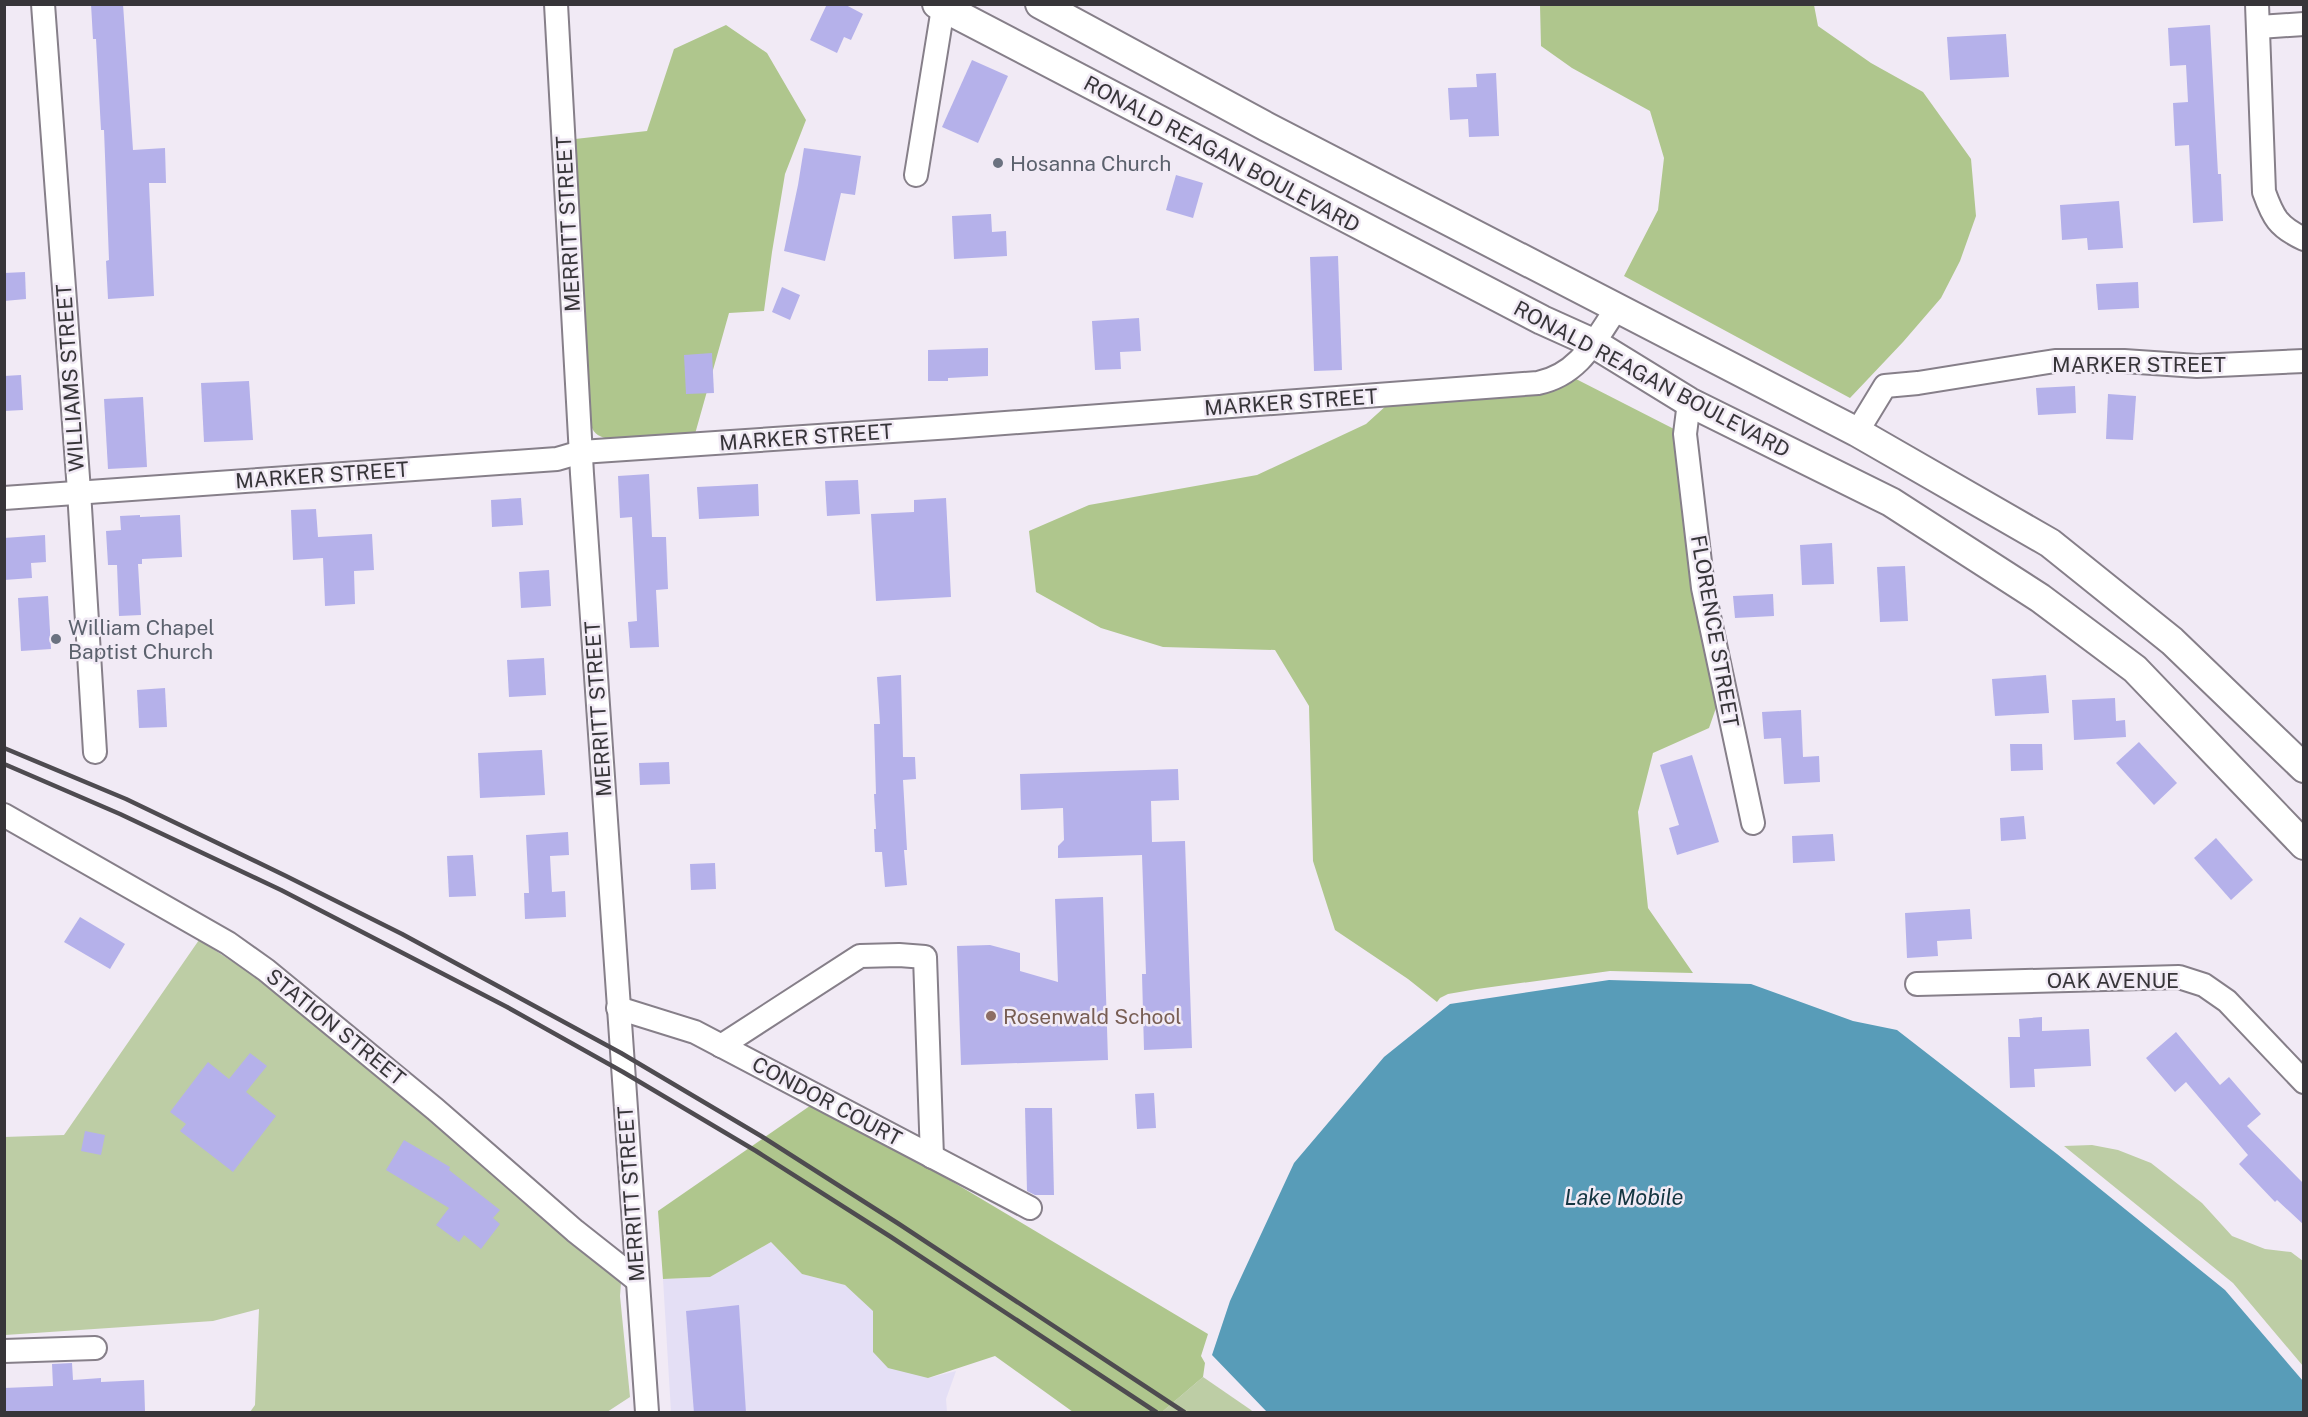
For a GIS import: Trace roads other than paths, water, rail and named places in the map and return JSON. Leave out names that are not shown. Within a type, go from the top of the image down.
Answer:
[{"type":"main road","points":[[1040,4],[1267,127],[1618,306],[1857,432],[2050,543],[2172,641],[2304,768]]},
{"type":"main road","name":"RONALD REAGAN BOULEVARD","points":[[940,6],[1531,315],[1593,343],[1689,402],[1891,502],[2040,598],[2135,669],[2304,845]]},
{"type":"street","name":"WILLIAMS STREET","points":[[43,4],[79,491],[95,752]]},
{"type":"street","name":"MERRITT STREET","points":[[556,4],[581,452],[647,1413]]},
{"type":"street","points":[[916,176],[940,6]]},
{"type":"street","points":[[2296,235],[2273,216],[2264,192],[2258,16],[2304,24]]},
{"type":"street","name":"MARKER STREET","points":[[4,498],[557,459],[581,452],[952,428],[1538,383],[1554,379],[1578,363],[1618,306]]},
{"type":"street","name":"MARKER STREET","points":[[1857,432],[1885,386],[1918,383],[2055,361],[2124,361],[2197,366],[2304,361]]},
{"type":"street","name":"FLORENCE STREET","points":[[1689,402],[1686,434],[1703,588],[1753,824]]},
{"type":"street","name":"STATION STREET","points":[[4,816],[228,943],[266,970],[435,1109],[575,1231],[637,1280]]},
{"type":"street","points":[[721,1046],[860,956],[925,957],[932,1157]]},
{"type":"street","name":"OAK AVENUE","points":[[1917,984],[2179,977],[2204,985],[2227,1001],[2304,1082]]},
{"type":"street","name":"CONDOR COURT","points":[[618,1008],[695,1032],[1030,1208]]},
{"type":"street","points":[[4,1351],[95,1348]]},
{"type":"water","name":"Lake Mobile","points":[[1609,980],[1751,984],[1853,1021],[1897,1030],[2057,1154],[2225,1290],[2303,1381],[2303,1412],[1267,1412],[1212,1355],[1230,1301],[1294,1163],[1384,1057],[1450,1004]]},
{"type":"railway","points":[[4,748],[126,799],[286,876],[402,934],[621,1053],[761,1136],[1184,1412]]},
{"type":"railway","points":[[4,764],[120,814],[281,890],[507,1007],[623,1072],[756,1151],[891,1237],[1156,1412]]},
{"type":"place","name":"Hosanna Church","points":[[998,163]]},
{"type":"place","name":"William Chapel Baptist Church","points":[[56,639]]},
{"type":"place","name":"Rosenwald School","points":[[991,1016]]}]
